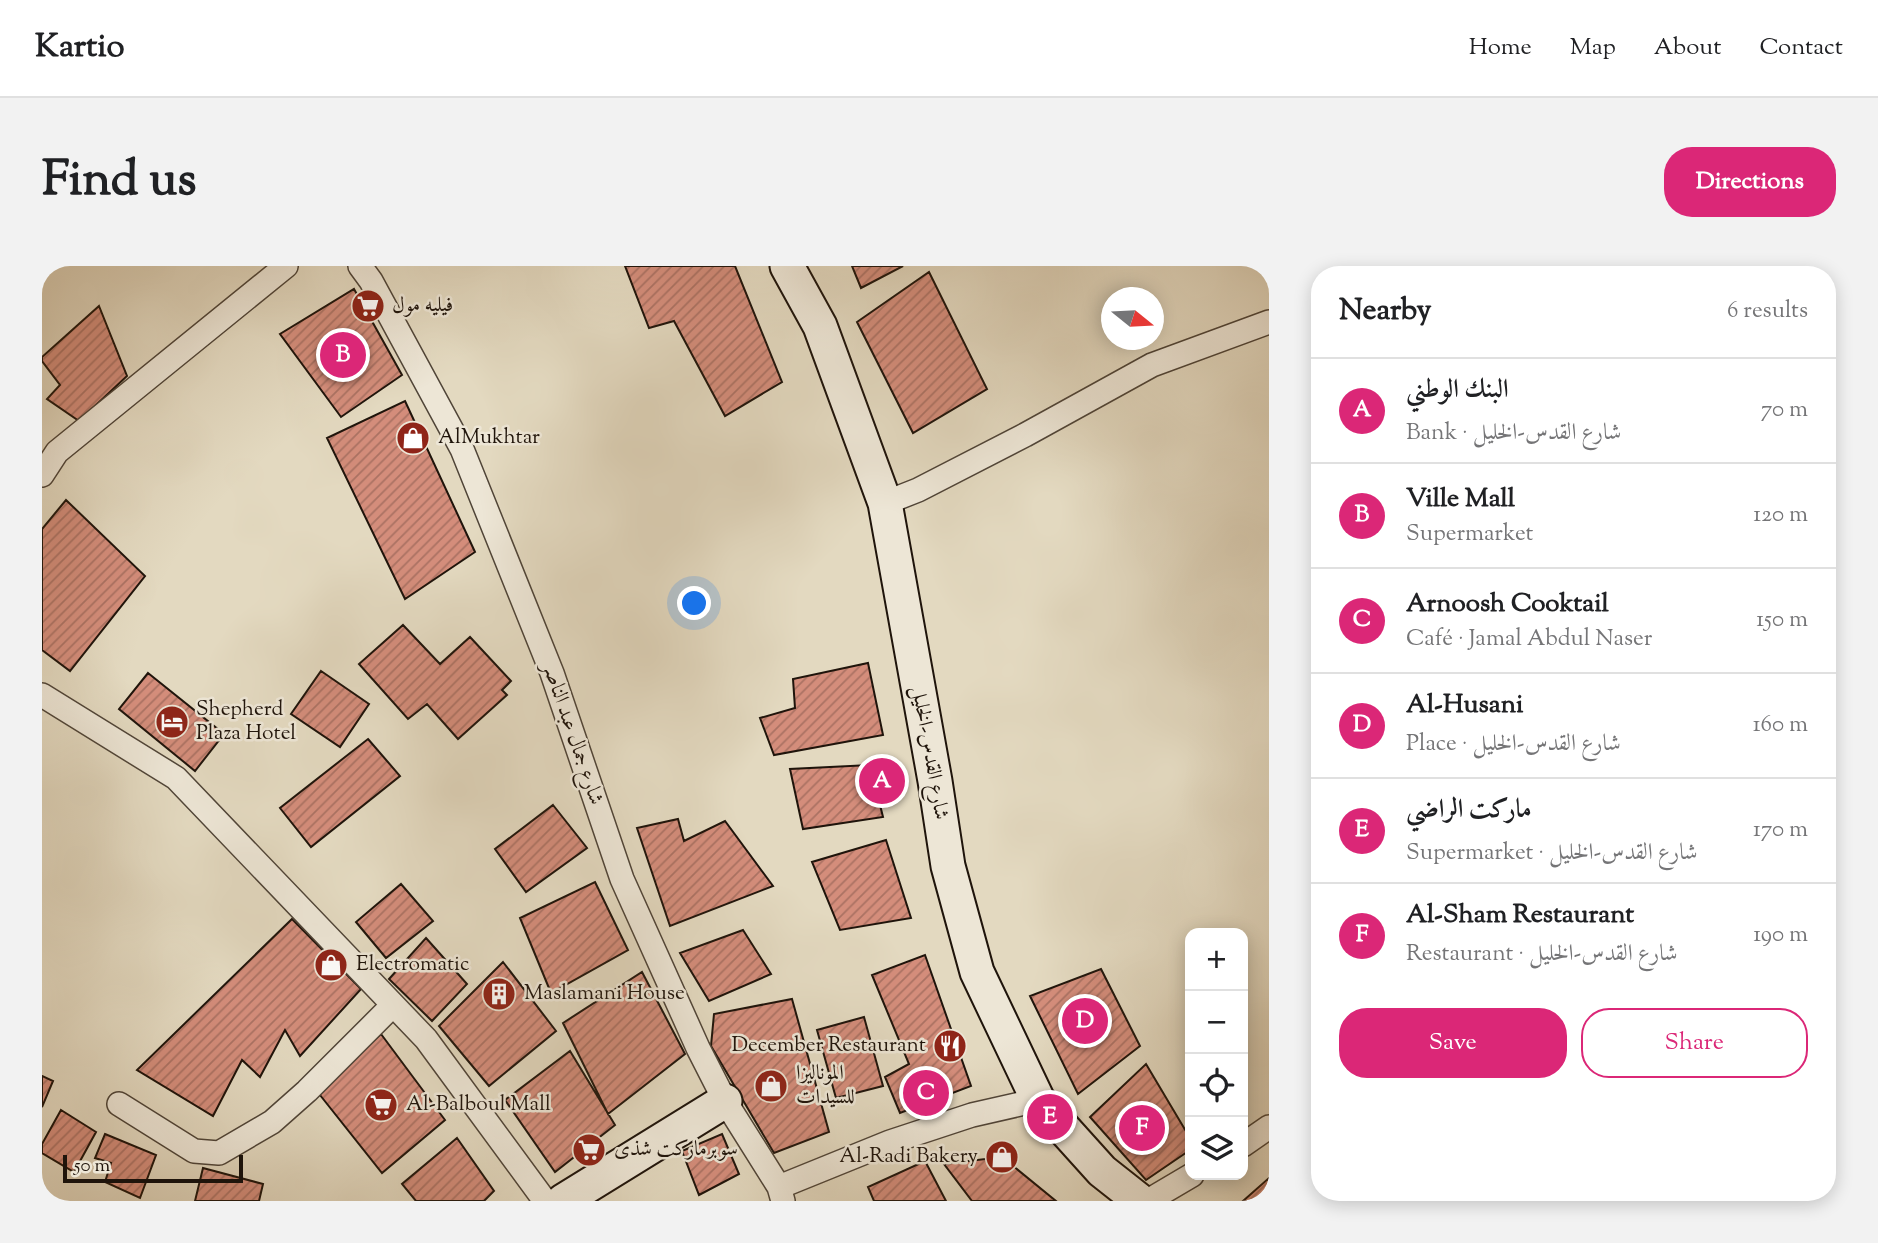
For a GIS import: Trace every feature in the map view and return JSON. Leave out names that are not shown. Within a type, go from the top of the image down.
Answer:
[{"type":"main road","name":"شارع القدس-الخليل","points":[[787,266],[820,326],[885,503],[948,866],[977,972],[1038,1100],[1102,1171],[1140,1201]]},
{"type":"main road","points":[[563,1201],[725,1101]]},
{"type":"street","points":[[42,475],[57,452],[286,266]]},
{"type":"street","name":"شارع جمال عبد الناصر","points":[[360,266],[462,450],[552,673],[622,879],[698,1048],[725,1101],[781,1194]]},
{"type":"street","points":[[885,503],[918,490],[1025,435],[1152,365],[1269,322]]},
{"type":"street","points":[[42,695],[176,778],[426,1039],[545,1201]]},
{"type":"street","points":[[119,1104],[194,1151],[219,1153],[272,1122],[393,1005]]},
{"type":"street","points":[[781,1194],[890,1142],[972,1115],[1038,1100]]},
{"type":"street","points":[[1248,1142],[1269,1127]]},
{"type":"street","points":[[1148,1201],[1185,1179]]},
{"type":"building","points":[[625,266],[735,266],[782,382],[725,416],[674,321],[649,328]]},
{"type":"building","points":[[852,266],[903,266],[861,288]]},
{"type":"building","points":[[929,272],[987,389],[913,433],[857,322]]},
{"type":"building","points":[[354,289],[402,375],[341,417],[280,334]]},
{"type":"building","points":[[99,306],[127,376],[79,421],[47,399],[60,385],[42,361],[42,357]]},
{"type":"building","points":[[405,401],[475,552],[405,599],[327,438]]},
{"type":"building","points":[[66,500],[145,576],[70,671],[42,650],[42,529]]},
{"type":"building","points":[[403,625],[440,664],[470,637],[511,681],[502,690],[507,695],[458,739],[427,704],[408,719],[359,664]]},
{"type":"building","points":[[868,663],[883,735],[774,755],[760,718],[795,708],[793,679]]},
{"type":"building","points":[[321,671],[369,704],[340,747],[291,714]]},
{"type":"building","name":"Shepherd Plaza Hotel","points":[[148,673],[224,734],[195,771],[119,709]]},
{"type":"building","points":[[368,739],[400,776],[311,847],[280,808]]},
{"type":"building","points":[[870,765],[883,817],[803,829],[790,769]]},
{"type":"building","points":[[553,805],[587,848],[526,892],[495,849]]},
{"type":"building","points":[[678,819],[684,841],[725,821],[773,886],[670,926],[637,828]]},
{"type":"building","points":[[886,840],[911,918],[840,930],[812,862]]},
{"type":"building","points":[[595,882],[628,950],[551,993],[520,918]]},
{"type":"building","points":[[401,884],[433,921],[386,958],[356,922]]},
{"type":"building","points":[[292,919],[361,989],[300,1056],[285,1030],[260,1077],[242,1060],[213,1116],[137,1070]]},
{"type":"building","points":[[743,930],[771,974],[709,1001],[680,953]]},
{"type":"building","points":[[426,938],[467,984],[432,1021],[389,979]]},
{"type":"building","points":[[925,955],[971,1086],[900,1113],[885,1077],[909,1064],[872,975]]},
{"type":"building","name":"Maslamani House","points":[[503,962],[556,1031],[489,1086],[439,1026]]},
{"type":"building","points":[[1101,969],[1140,1046],[1078,1094],[1030,996]]},
{"type":"building","points":[[642,972],[685,1054],[608,1114],[563,1023]]},
{"type":"building","points":[[792,999],[829,1132],[774,1153],[711,1046],[714,1014]]},
{"type":"building","points":[[864,1017],[883,1086],[836,1098],[817,1030]]},
{"type":"building","name":"Al-Balboul Mall","points":[[381,1034],[445,1120],[382,1173],[316,1090]]},
{"type":"building","points":[[570,1051],[615,1125],[555,1172],[505,1100]]},
{"type":"building","points":[[1146,1064],[1185,1130],[1185,1153],[1146,1180],[1090,1117]]},
{"type":"building","points":[[42,1076],[53,1081],[42,1107]]},
{"type":"building","points":[[61,1110],[96,1132],[74,1172],[42,1153],[42,1144]]},
{"type":"building","points":[[105,1134],[156,1155],[140,1198],[105,1182],[111,1163],[95,1158]]},
{"type":"building","points":[[722,1134],[739,1174],[699,1195],[682,1151]]},
{"type":"building","points":[[457,1138],[494,1191],[484,1201],[416,1201],[402,1184]]},
{"type":"building","points":[[1002,1157],[1056,1201],[972,1201],[944,1164]]},
{"type":"building","points":[[925,1161],[946,1201],[874,1201],[868,1187]]},
{"type":"building","points":[[203,1168],[263,1184],[259,1201],[195,1201]]},
{"type":"building","points":[[1269,1178],[1269,1201],[1243,1201]]},
{"type":"place","name":"فيليه مول","points":[[368,306]]},
{"type":"place","name":"Ville Mall","points":[[343,355]]},
{"type":"place","name":"AlMukhtar","points":[[413,438]]},
{"type":"place","name":"Shepherd Plaza Hotel","points":[[172,722]]},
{"type":"place","name":"البنك الوطني","points":[[882,781]]},
{"type":"place","name":"Electromatic","points":[[331,965]]},
{"type":"place","name":"Maslamani House","points":[[499,994]]},
{"type":"place","name":"Al-Husani","points":[[1085,1021]]},
{"type":"place","name":"December Restaurant","points":[[950,1046]]},
{"type":"place","name":"الموناليزا للسيدات","points":[[771,1086]]},
{"type":"place","name":"Arnoosh Cooktail","points":[[926,1093]]},
{"type":"place","name":"Al-Balboul Mall","points":[[381,1105]]},
{"type":"place","name":"ماركت الراضي","points":[[1050,1117]]},
{"type":"place","name":"Al-Sham Restaurant","points":[[1142,1128]]},
{"type":"place","name":"سوبرماركت شذى","points":[[589,1150]]},
{"type":"place","name":"Al-Radi Bakery","points":[[1002,1157]]}]
